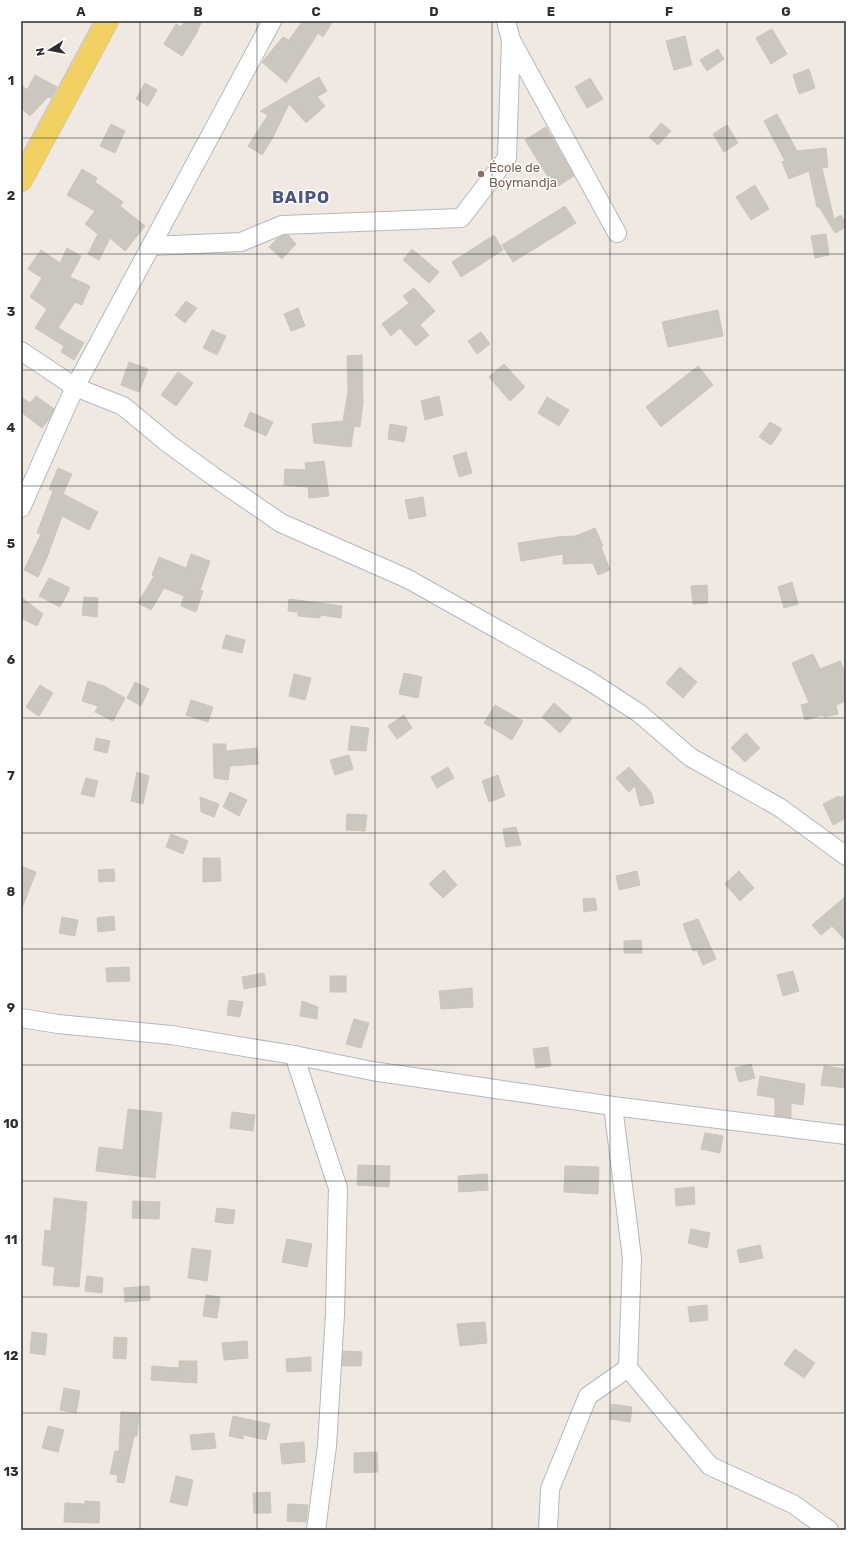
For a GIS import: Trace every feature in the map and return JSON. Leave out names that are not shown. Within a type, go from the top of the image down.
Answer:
[{"type":"main road","points":[[21,180],[107,21]]},
{"type":"street","points":[[21,508],[75,386],[152,246],[272,21]]},
{"type":"street","points":[[506,21],[511,40],[617,233]]},
{"type":"street","points":[[152,246],[242,242],[282,225],[461,218],[507,158],[511,40]]},
{"type":"street","points":[[21,351],[75,386],[123,406],[199,466],[281,523],[408,579],[588,680],[639,713],[690,757],[779,807],[846,856]]},
{"type":"street","points":[[21,1018],[58,1024],[171,1035],[294,1055],[372,1071],[613,1106],[846,1135]]},
{"type":"street","points":[[294,1055],[338,1188],[335,1314],[327,1446],[316,1530]]},
{"type":"street","points":[[613,1106],[632,1258],[628,1368],[710,1466],[793,1504],[825,1529]]},
{"type":"street","points":[[548,1530],[550,1489],[588,1396],[628,1368]]},
{"type":"building","points":[[185,21],[202,21],[195,36],[182,56],[164,44],[176,24],[181,27]]},
{"type":"building","points":[[300,21],[333,21],[323,37],[318,33],[286,83],[262,62],[283,37],[289,40],[302,22]]},
{"type":"building","points":[[772,29],[787,54],[771,64],[756,38]]},
{"type":"building","points":[[685,36],[692,65],[674,70],[666,41]]},
{"type":"building","points":[[718,49],[724,59],[707,71],[700,60]]},
{"type":"building","points":[[809,69],[815,88],[799,94],[793,75]]},
{"type":"building","points":[[35,75],[57,87],[51,98],[48,97],[30,116],[21,108],[21,84],[27,90]]},
{"type":"building","points":[[319,77],[327,91],[317,97],[325,106],[306,123],[289,104],[273,137],[262,155],[248,146],[268,115],[260,111]]},
{"type":"building","points":[[590,78],[603,99],[587,108],[575,87]]},
{"type":"building","points":[[145,83],[157,90],[148,106],[136,99]]},
{"type":"building","points":[[777,114],[797,151],[826,148],[828,167],[822,168],[834,219],[841,215],[846,223],[846,227],[835,233],[819,207],[817,207],[809,171],[789,179],[782,162],[785,161],[764,121]]},
{"type":"building","points":[[661,123],[671,131],[658,145],[649,137]]},
{"type":"building","points":[[111,124],[125,131],[115,153],[100,146]]},
{"type":"building","points":[[727,125],[738,143],[724,152],[713,134]]},
{"type":"building","points":[[546,127],[574,176],[555,188],[525,140]]},
{"type":"building","points":[[82,169],[97,178],[95,182],[123,202],[120,206],[145,226],[125,251],[110,238],[99,260],[88,254],[98,234],[85,224],[95,211],[67,195]]},
{"type":"building","points":[[755,185],[769,209],[751,220],[736,197]]},
{"type":"building","points":[[565,206],[576,223],[513,262],[502,245]]},
{"type":"building","points":[[826,234],[829,255],[815,258],[811,236]]},
{"type":"building","points":[[288,235],[296,244],[282,259],[269,247],[278,238]]},
{"type":"building","points":[[494,235],[503,250],[461,277],[452,262]]},
{"type":"building","points":[[67,248],[81,256],[70,277],[90,286],[82,305],[75,302],[58,328],[84,343],[74,360],[61,352],[64,346],[35,328],[47,309],[30,297],[42,278],[28,269],[41,250],[60,263]]},
{"type":"building","points":[[412,249],[439,272],[429,283],[403,260]]},
{"type":"building","points":[[414,288],[435,311],[420,325],[429,335],[416,346],[400,328],[391,336],[382,324],[409,303],[403,296]]},
{"type":"building","points":[[186,301],[197,308],[185,323],[175,315]]},
{"type":"building","points":[[298,308],[305,326],[291,331],[284,314]]},
{"type":"building","points":[[718,310],[723,336],[668,347],[662,322]]},
{"type":"building","points":[[212,330],[226,336],[217,355],[203,348]]},
{"type":"building","points":[[481,332],[490,344],[477,354],[468,341]]},
{"type":"building","points":[[362,355],[363,402],[360,427],[354,426],[351,447],[314,443],[312,424],[343,421],[348,391],[347,356]]},
{"type":"building","points":[[129,362],[148,369],[139,392],[121,385]]},
{"type":"building","points":[[504,364],[525,387],[510,401],[489,377]]},
{"type":"building","points":[[698,366],[713,385],[661,427],[646,407]]},
{"type":"building","points":[[178,372],[193,383],[176,406],[161,395]]},
{"type":"building","points":[[36,396],[54,409],[50,418],[42,428],[21,412],[21,397],[30,403]]},
{"type":"building","points":[[439,396],[443,415],[425,420],[421,401]]},
{"type":"building","points":[[547,397],[569,410],[559,426],[538,413]]},
{"type":"building","points":[[250,412],[273,422],[266,436],[244,426]]},
{"type":"building","points":[[770,422],[782,429],[771,445],[759,437]]},
{"type":"building","points":[[390,424],[407,427],[404,442],[388,439]]},
{"type":"building","points":[[466,452],[472,473],[459,477],[453,456]]},
{"type":"building","points":[[324,461],[329,496],[309,498],[308,487],[284,485],[285,469],[306,470],[305,463]]},
{"type":"building","points":[[58,468],[72,474],[63,494],[98,512],[89,530],[62,516],[46,560],[38,577],[24,570],[41,534],[37,533],[53,491],[49,489]]},
{"type":"building","points":[[423,497],[426,516],[409,519],[405,500]]},
{"type":"building","points":[[595,528],[603,546],[601,547],[610,570],[598,575],[593,563],[563,564],[563,554],[521,561],[518,543],[576,536]]},
{"type":"building","points":[[191,554],[210,561],[200,590],[203,591],[196,612],[181,606],[184,596],[164,588],[151,610],[138,603],[154,576],[152,575],[159,557],[186,568]]},
{"type":"building","points":[[49,578],[70,588],[60,607],[39,596]]},
{"type":"building","points":[[792,582],[798,604],[784,608],[778,587]]},
{"type":"building","points":[[707,585],[708,603],[693,604],[691,586]]},
{"type":"building","points":[[21,597],[43,614],[37,626],[21,618]]},
{"type":"building","points":[[84,597],[98,598],[97,617],[82,615]]},
{"type":"building","points":[[289,599],[342,606],[341,618],[320,615],[320,618],[298,616],[298,612],[288,611]]},
{"type":"building","points":[[226,635],[245,640],[242,653],[222,648]]},
{"type":"building","points":[[813,654],[820,669],[840,661],[846,674],[846,701],[836,705],[838,714],[824,717],[823,715],[805,720],[801,705],[809,703],[792,663]]},
{"type":"building","points":[[680,667],[697,682],[683,698],[666,683]]},
{"type":"building","points":[[404,673],[422,677],[418,698],[399,694]]},
{"type":"building","points":[[294,674],[311,678],[305,700],[289,696]]},
{"type":"building","points":[[88,681],[104,686],[125,698],[113,721],[95,712],[98,706],[82,701]]},
{"type":"building","points":[[135,682],[149,689],[141,706],[127,698]]},
{"type":"building","points":[[40,685],[53,693],[39,716],[26,707]]},
{"type":"building","points":[[191,700],[213,707],[208,722],[186,715]]},
{"type":"building","points":[[554,703],[572,719],[560,733],[542,717]]},
{"type":"building","points":[[495,705],[523,721],[512,740],[484,723]]},
{"type":"building","points":[[404,715],[412,728],[397,739],[388,726]]},
{"type":"building","points":[[351,726],[369,728],[366,751],[348,750]]},
{"type":"building","points":[[746,733],[760,748],[745,762],[731,748]]},
{"type":"building","points":[[96,738],[110,741],[107,753],[94,750]]},
{"type":"building","points":[[213,744],[226,744],[226,751],[257,748],[258,764],[230,766],[228,780],[214,778]]},
{"type":"building","points":[[349,755],[353,769],[335,775],[330,760]]},
{"type":"building","points":[[448,767],[454,778],[437,788],[431,777]]},
{"type":"building","points":[[629,767],[651,792],[654,803],[640,806],[635,786],[629,792],[616,778]]},
{"type":"building","points":[[137,772],[149,776],[143,804],[131,801]]},
{"type":"building","points":[[498,775],[505,796],[489,802],[482,781]]},
{"type":"building","points":[[86,778],[98,781],[94,797],[81,794]]},
{"type":"building","points":[[230,792],[247,800],[239,816],[223,807]]},
{"type":"building","points":[[846,795],[846,818],[833,825],[823,804],[839,796],[840,798]]},
{"type":"building","points":[[200,797],[219,804],[214,817],[201,812]]},
{"type":"building","points":[[347,814],[367,815],[365,831],[346,830]]},
{"type":"building","points":[[516,827],[521,845],[506,847],[503,829]]},
{"type":"building","points":[[171,834],[188,841],[183,854],[166,847]]},
{"type":"building","points":[[203,858],[220,858],[221,881],[203,882]]},
{"type":"building","points":[[21,866],[36,872],[22,908],[21,908]]},
{"type":"building","points":[[114,869],[115,881],[99,882],[98,870]]},
{"type":"building","points":[[444,870],[457,885],[443,898],[429,884]]},
{"type":"building","points":[[637,871],[640,885],[619,890],[616,876]]},
{"type":"building","points":[[739,871],[754,888],[740,901],[725,884]]},
{"type":"building","points":[[846,896],[846,941],[832,926],[821,935],[812,925]]},
{"type":"building","points":[[595,898],[597,910],[584,912],[583,899]]},
{"type":"building","points":[[114,916],[115,930],[98,932],[97,918]]},
{"type":"building","points":[[62,917],[78,920],[75,936],[59,933]]},
{"type":"building","points":[[698,919],[716,959],[703,965],[697,950],[693,951],[683,924]]},
{"type":"building","points":[[641,940],[642,953],[624,953],[624,941]]},
{"type":"building","points":[[129,967],[130,981],[107,982],[106,968]]},
{"type":"building","points":[[793,971],[799,991],[783,996],[777,975]]},
{"type":"building","points":[[264,973],[266,985],[244,989],[242,977]]},
{"type":"building","points":[[330,976],[346,976],[346,992],[330,992]]},
{"type":"building","points":[[472,988],[473,1007],[441,1009],[439,991]]},
{"type":"building","points":[[229,1000],[243,1002],[240,1017],[227,1015]]},
{"type":"building","points":[[302,1001],[318,1007],[317,1019],[300,1016]]},
{"type":"building","points":[[354,1019],[369,1023],[361,1048],[346,1044]]},
{"type":"building","points":[[548,1047],[551,1066],[536,1068],[533,1049]]},
{"type":"building","points":[[751,1064],[755,1078],[739,1082],[735,1068]]},
{"type":"building","points":[[824,1066],[846,1069],[846,1088],[821,1085]]},
{"type":"building","points":[[760,1076],[805,1084],[803,1105],[791,1103],[791,1118],[775,1116],[775,1098],[757,1095]]},
{"type":"building","points":[[128,1109],[162,1113],[155,1178],[96,1171],[99,1147],[123,1150]]},
{"type":"building","points":[[232,1112],[255,1115],[253,1131],[230,1128]]},
{"type":"building","points":[[705,1133],[723,1136],[720,1153],[701,1149]]},
{"type":"building","points":[[358,1165],[390,1166],[389,1187],[357,1185]]},
{"type":"building","points":[[565,1166],[599,1167],[598,1194],[564,1192]]},
{"type":"building","points":[[487,1174],[488,1190],[459,1192],[458,1176]]},
{"type":"building","points":[[694,1187],[695,1204],[676,1206],[675,1189]]},
{"type":"building","points":[[54,1198],[87,1202],[79,1287],[53,1285],[55,1267],[42,1265],[45,1230],[51,1231]]},
{"type":"building","points":[[133,1201],[160,1202],[159,1219],[132,1218]]},
{"type":"building","points":[[217,1208],[235,1210],[233,1224],[215,1222]]},
{"type":"building","points":[[691,1229],[710,1233],[707,1248],[688,1243]]},
{"type":"building","points":[[287,1239],[312,1244],[307,1267],[282,1262]]},
{"type":"building","points":[[760,1245],[763,1258],[740,1263],[737,1250]]},
{"type":"building","points":[[192,1248],[211,1251],[207,1281],[188,1278]]},
{"type":"building","points":[[87,1276],[103,1278],[102,1293],[85,1291]]},
{"type":"building","points":[[149,1286],[150,1300],[125,1302],[124,1288]]},
{"type":"building","points":[[206,1295],[220,1297],[217,1318],[203,1316]]},
{"type":"building","points":[[707,1305],[708,1320],[690,1322],[688,1307]]},
{"type":"building","points":[[485,1322],[487,1343],[460,1346],[457,1324]]},
{"type":"building","points":[[32,1332],[47,1334],[45,1355],[30,1353]]},
{"type":"building","points":[[114,1337],[127,1338],[126,1359],[113,1358]]},
{"type":"building","points":[[247,1341],[248,1358],[224,1360],[222,1343]]},
{"type":"building","points":[[795,1349],[815,1363],[804,1378],[784,1364]]},
{"type":"building","points":[[343,1351],[362,1352],[361,1366],[342,1366]]},
{"type":"building","points":[[311,1357],[311,1371],[287,1372],[286,1359]]},
{"type":"building","points":[[179,1361],[197,1361],[197,1383],[151,1380],[152,1366],[179,1368]]},
{"type":"building","points":[[64,1388],[80,1391],[76,1413],[60,1410]]},
{"type":"building","points":[[612,1404],[632,1407],[630,1422],[610,1419]]},
{"type":"building","points":[[121,1412],[139,1413],[137,1436],[134,1436],[124,1483],[117,1482],[118,1475],[110,1474],[115,1451],[119,1451]]},
{"type":"building","points":[[233,1416],[270,1424],[266,1440],[243,1435],[243,1439],[229,1436]]},
{"type":"building","points":[[48,1426],[64,1430],[58,1452],[42,1448]]},
{"type":"building","points":[[214,1433],[216,1448],[192,1450],[190,1435]]},
{"type":"building","points":[[304,1442],[305,1462],[282,1464],[280,1444]]},
{"type":"building","points":[[377,1452],[378,1472],[354,1473],[354,1453]]},
{"type":"building","points":[[176,1476],[193,1480],[187,1506],[170,1502]]},
{"type":"building","points":[[270,1492],[271,1513],[254,1513],[253,1493]]},
{"type":"building","points":[[85,1501],[100,1502],[99,1523],[64,1522],[65,1503],[85,1504]]},
{"type":"building","points":[[288,1504],[308,1505],[306,1522],[287,1521]]},
{"type":"place","name":"École de Boymandja","points":[[481,174]]},
{"type":"district","name":"BAIPO","points":[[301,197]]}]
